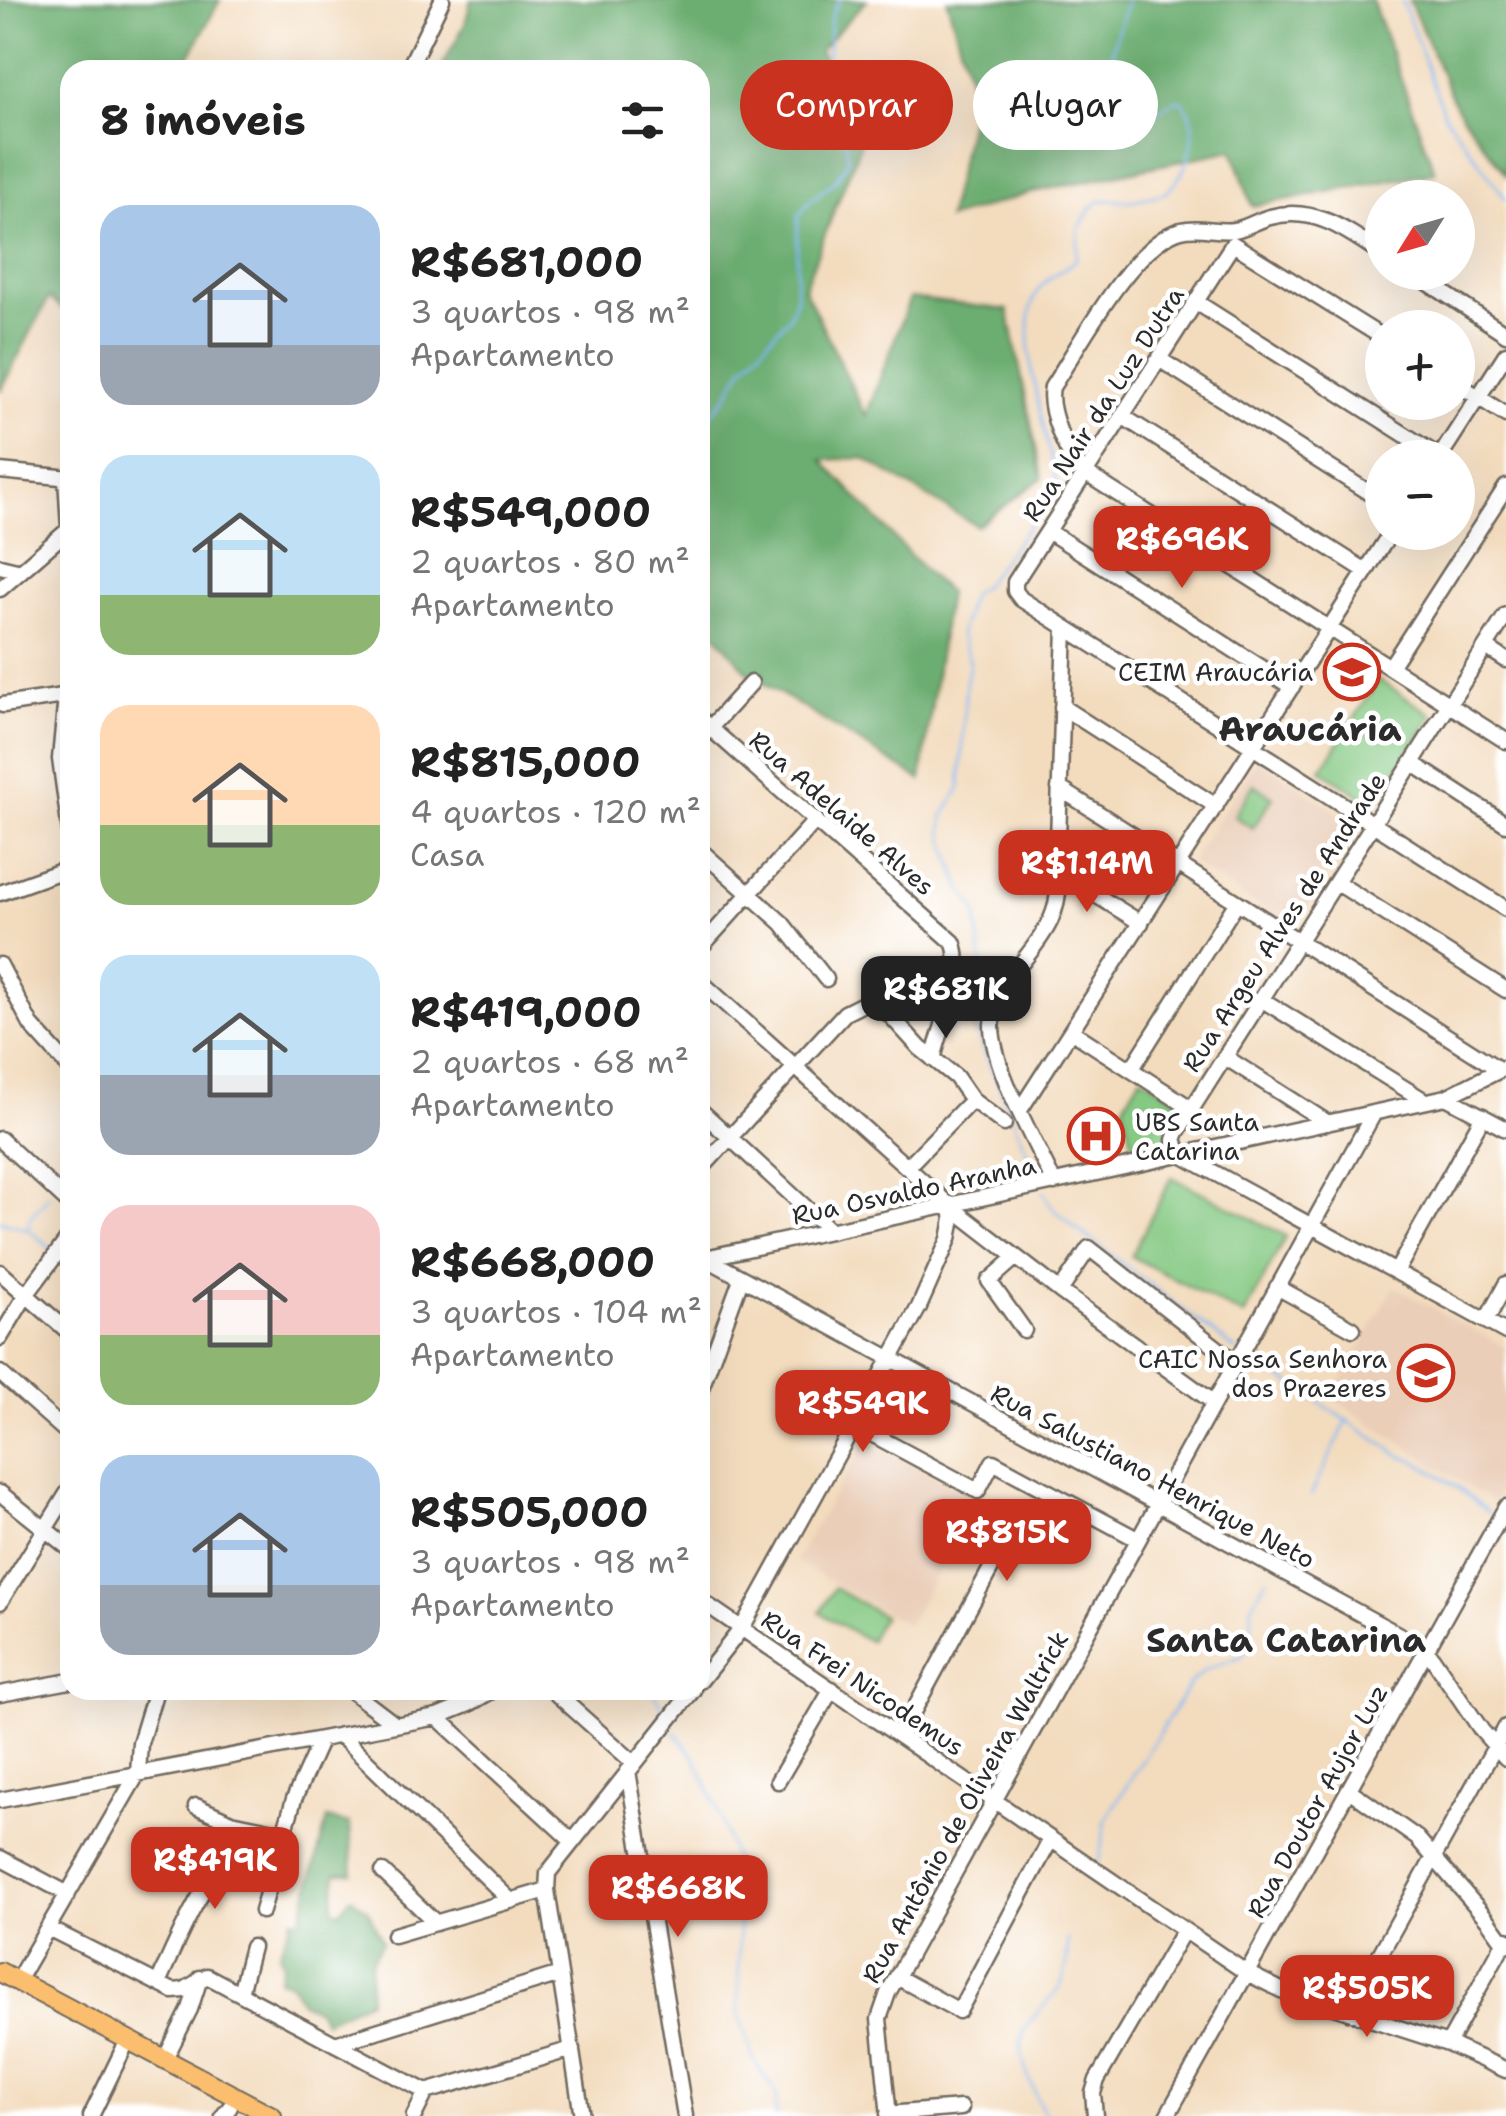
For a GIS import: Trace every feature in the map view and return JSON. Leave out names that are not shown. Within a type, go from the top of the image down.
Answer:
[{"type":"main road","points":[[6,1979],[227,2111],[248,2116]]},
{"type":"main road","points":[[6,1979],[272,2116]]},
{"type":"street","points":[[413,60],[442,0]]},
{"type":"street","points":[[1233,237],[1272,216],[1305,214],[1332,223],[1365,243]]},
{"type":"street","points":[[1365,326],[1233,237],[1194,227],[1150,246],[1052,387],[1050,398],[1069,457],[1085,473],[1506,741]]},
{"type":"street","name":"Rua Nair da Luz Dutra","points":[[1065,627],[1021,598],[1015,591],[1016,582],[1196,302],[1233,237]]},
{"type":"street","points":[[1439,290],[1506,334]]},
{"type":"street","points":[[1196,302],[1413,440]]},
{"type":"street","points":[[1451,440],[1506,354]]},
{"type":"street","points":[[1159,359],[1365,490]]},
{"type":"street","points":[[1475,395],[1506,415]]},
{"type":"street","points":[[1122,416],[1366,571]]},
{"type":"street","points":[[0,471],[60,477]]},
{"type":"street","points":[[1390,667],[1506,486]]},
{"type":"street","points":[[1048,531],[1292,687]]},
{"type":"street","points":[[0,589],[60,544]]},
{"type":"street","points":[[1020,1110],[1379,550]]},
{"type":"street","points":[[0,566],[21,571]]},
{"type":"street","name":"Rua Argeu Alves de Andrade","points":[[1180,1154],[1174,1140],[1192,1109],[1506,616]]},
{"type":"street","points":[[1045,1185],[998,1056],[992,1025],[994,1009],[1057,909],[1060,897],[1057,870],[1065,627]]},
{"type":"street","points":[[1065,627],[1506,908]]},
{"type":"street","points":[[1486,647],[1506,660]]},
{"type":"street","points":[[710,723],[751,683]]},
{"type":"street","points":[[3,705],[60,697]]},
{"type":"street","points":[[1062,708],[1216,806]]},
{"type":"street","name":"Rua Adelaide Alves","points":[[710,734],[931,920],[957,950],[957,968],[932,1059]]},
{"type":"street","points":[[1412,764],[1506,824]]},
{"type":"street","points":[[1060,788],[1503,1068]]},
{"type":"street","points":[[710,937],[816,820]]},
{"type":"street","points":[[710,859],[787,928],[826,978]]},
{"type":"street","points":[[1057,870],[1140,923]]},
{"type":"street","points":[[0,893],[60,872]]},
{"type":"street","points":[[1336,882],[1506,990]]},
{"type":"street","points":[[1132,1070],[1237,902]]},
{"type":"street","points":[[0,965],[31,1025],[60,1057]]},
{"type":"street","points":[[710,990],[950,1206],[1213,1402]]},
{"type":"street","points":[[1262,999],[1425,1101]]},
{"type":"street","points":[[710,1159],[850,1008],[867,1002],[882,1007],[932,1059],[956,1077],[972,1100],[1004,1124]]},
{"type":"street","points":[[1071,1031],[1192,1109]]},
{"type":"street","points":[[1225,1056],[1328,1123]]},
{"type":"street","name":"Rua Osvaldo Aranha","points":[[710,1254],[1374,1113],[1446,1096],[1503,1068]]},
{"type":"street","points":[[1446,1096],[1506,1129]]},
{"type":"street","points":[[907,1166],[972,1100]]},
{"type":"street","name":"Rua Antônio de Oliveira Waltrick","points":[[888,2115],[880,2020],[897,1977],[1374,1113]]},
{"type":"street","points":[[1396,1272],[1483,1116]]},
{"type":"street","points":[[710,1119],[831,1231]]},
{"type":"street","points":[[0,1139],[6,1153],[60,1196]]},
{"type":"street","points":[[1180,1154],[1506,1332]]},
{"type":"street","points":[[710,1668],[742,1628],[926,1294],[950,1238],[954,1219],[950,1206]]},
{"type":"street","points":[[1060,1291],[1089,1248],[1240,1354]]},
{"type":"street","points":[[0,1338],[60,1249]]},
{"type":"street","points":[[1015,1258],[989,1281],[1024,1330]]},
{"type":"street","name":"Rua Salustiano Henrique Neto","points":[[710,1261],[1427,1650]]},
{"type":"street","points":[[0,1272],[60,1324]]},
{"type":"street","points":[[710,1364],[741,1279]]},
{"type":"street","points":[[1486,1321],[1506,1284]]},
{"type":"street","points":[[1277,1287],[1352,1330]]},
{"type":"street","points":[[0,1373],[60,1426]]},
{"type":"street","points":[[855,1425],[978,1491],[994,1462],[1137,1539]]},
{"type":"street","points":[[0,1493],[60,1541]]},
{"type":"street","points":[[1,1598],[60,1505]]},
{"type":"street","name":"Rua Doutor Aujor Luz","points":[[1167,2116],[1506,1508]]},
{"type":"street","points":[[900,1736],[1010,1533]]},
{"type":"street","name":"Rua Frei Nicodemus","points":[[710,1607],[1247,1973],[1281,1990],[1448,2044],[1506,2070]]},
{"type":"street","points":[[1427,1650],[1500,1752]]},
{"type":"street","points":[[0,1694],[60,1683]]},
{"type":"street","points":[[778,1781],[832,1689]]},
{"type":"street","points":[[6,1979],[48,1928],[138,1773],[140,1743],[153,1700]]},
{"type":"street","points":[[363,1700],[396,1725]]},
{"type":"street","points":[[0,1800],[436,1717],[477,1700]]},
{"type":"street","points":[[562,1700],[631,1767],[685,2116]]},
{"type":"street","points":[[582,2116],[547,1890],[548,1873],[685,1700]]},
{"type":"street","points":[[436,1717],[572,1842]]},
{"type":"street","points":[[1348,2012],[1434,1858],[1500,1752],[1506,1727]]},
{"type":"street","points":[[340,1735],[511,1900]]},
{"type":"street","points":[[262,1911],[294,1799],[321,1739]]},
{"type":"street","points":[[1349,1790],[1417,1838],[1505,1942],[1448,2044]]},
{"type":"street","points":[[196,1806],[220,1818],[284,1833]]},
{"type":"street","points":[[158,1984],[207,1882],[231,1850],[255,1828]]},
{"type":"street","points":[[897,1977],[959,2011],[1050,1839]]},
{"type":"street","points":[[0,1858],[68,1894]]},
{"type":"street","points":[[383,1872],[436,1922]]},
{"type":"street","points":[[394,1935],[547,1890]]},
{"type":"street","points":[[48,1928],[179,1992],[207,1976],[426,2092],[572,2049]]},
{"type":"street","points":[[1095,2116],[1093,2093],[1097,2080],[1184,1930]]},
{"type":"street","points":[[240,1994],[252,1947]]},
{"type":"street","points":[[335,2044],[560,1974]]},
{"type":"street","points":[[164,2059],[190,2009],[200,1978]]},
{"type":"street","points":[[91,2116],[123,2050]]},
{"type":"street","points":[[414,2116],[426,2092]]},
{"type":"street","points":[[888,2115],[961,2108]]},
{"type":"shaded area","name":"CEIM Araucária","points":[[1338,644],[1384,673],[1366,701],[1320,672]]},
{"type":"shaded area","points":[[1257,759],[1359,826],[1293,929],[1191,862]]},
{"type":"shaded area","name":"CAIC Nossa Senhora dos Prazeres","points":[[1394,1287],[1506,1348],[1506,1481],[1494,1503],[1332,1398]]},
{"type":"shaded area","points":[[866,1439],[978,1497],[908,1625],[795,1561]]},
{"type":"green space","points":[[0,0],[220,0],[187,60],[60,60],[60,307],[49,298],[0,391]]},
{"type":"green space","points":[[471,0],[867,0],[820,50],[824,60],[740,60],[740,150],[858,150],[804,288],[866,416],[910,298],[1008,310],[1042,478],[977,526],[863,458],[822,460],[948,592],[921,780],[750,675],[710,627],[710,60],[445,60],[465,24]]},
{"type":"green space","points":[[947,0],[1372,0],[1435,172],[1392,180],[1365,180],[1365,185],[1252,206],[1233,150],[1033,192],[947,219],[973,107],[973,150],[1158,150],[1158,60],[973,60],[973,91]]},
{"type":"green space","points":[[1409,0],[1506,0],[1506,175],[1456,107]]},
{"type":"green space","points":[[1379,680],[1433,715],[1375,805],[1321,770]]},
{"type":"green space","points":[[1254,784],[1273,797],[1253,828],[1234,816]]},
{"type":"green space","points":[[1141,1076],[1192,1109],[1177,1132],[1180,1154],[1138,1164],[1123,1106]]},
{"type":"green space","points":[[1172,1177],[1286,1236],[1244,1316],[1131,1256]]},
{"type":"green space","points":[[834,1588],[883,1616],[869,1641],[820,1613]]},
{"type":"green space","points":[[327,1819],[350,1824],[353,1873],[336,1873],[333,1910],[340,1912],[351,1897],[368,1910],[382,1942],[371,1961],[369,2000],[324,2021],[319,2010],[301,2002],[291,1983],[278,1979],[283,1963],[279,1953],[292,1918],[301,1919]]},
{"type":"waterway","points":[[710,415],[727,396],[743,368],[789,317],[796,298],[798,216],[835,181],[848,160],[846,142],[823,102],[831,17],[839,0]]},
{"type":"waterway","points":[[1039,1180],[974,1028],[973,1015],[983,977],[976,909],[960,887],[943,834],[943,817],[960,788],[970,662],[960,634],[971,595],[983,586],[1057,484],[1031,362],[1030,315],[1035,296],[1047,281],[1076,260],[1079,228],[1090,209],[1101,200],[1131,201],[1166,193],[1181,173],[1191,148],[1192,123],[1181,100],[1173,101],[1144,121],[1126,115],[1115,104],[1110,89],[1112,52],[1127,0]]},
{"type":"waterway","points":[[1402,0],[1444,114],[1506,199]]},
{"type":"waterway","points":[[58,1181],[60,1177]]},
{"type":"waterway","points":[[1043,1192],[1051,1206],[1077,1229],[1237,1351]]},
{"type":"waterway","points":[[28,1227],[31,1216],[49,1196]]},
{"type":"waterway","points":[[0,1221],[28,1229],[54,1251]]},
{"type":"waterway","points":[[1249,1356],[1401,1456],[1446,1480],[1488,1513]]},
{"type":"waterway","points":[[1311,1495],[1347,1421]]},
{"type":"waterway","points":[[1099,1861],[1106,1819],[1191,1682],[1207,1669],[1242,1656],[1251,1645],[1252,1606],[1267,1578]]},
{"type":"waterway","points":[[658,1700],[664,1711]]},
{"type":"waterway","points":[[675,1732],[695,1758],[720,1814],[739,1876],[739,2012],[753,2059],[776,2093],[776,2116]]},
{"type":"waterway","points":[[1046,2116],[1028,2076],[1022,2054],[1023,2034],[1061,1985],[1068,1939]]},
{"type":"place","name":"CEIM Araucária","points":[[1352,672]]},
{"type":"place","name":"UBS Santa Catarina","points":[[1096,1136]]},
{"type":"place","name":"CAIC Nossa Senhora dos Prazeres","points":[[1426,1373]]},
{"type":"district","name":"Araucária","points":[[1310,728]]},
{"type":"district","name":"Santa Catarina","points":[[1286,1639]]}]
